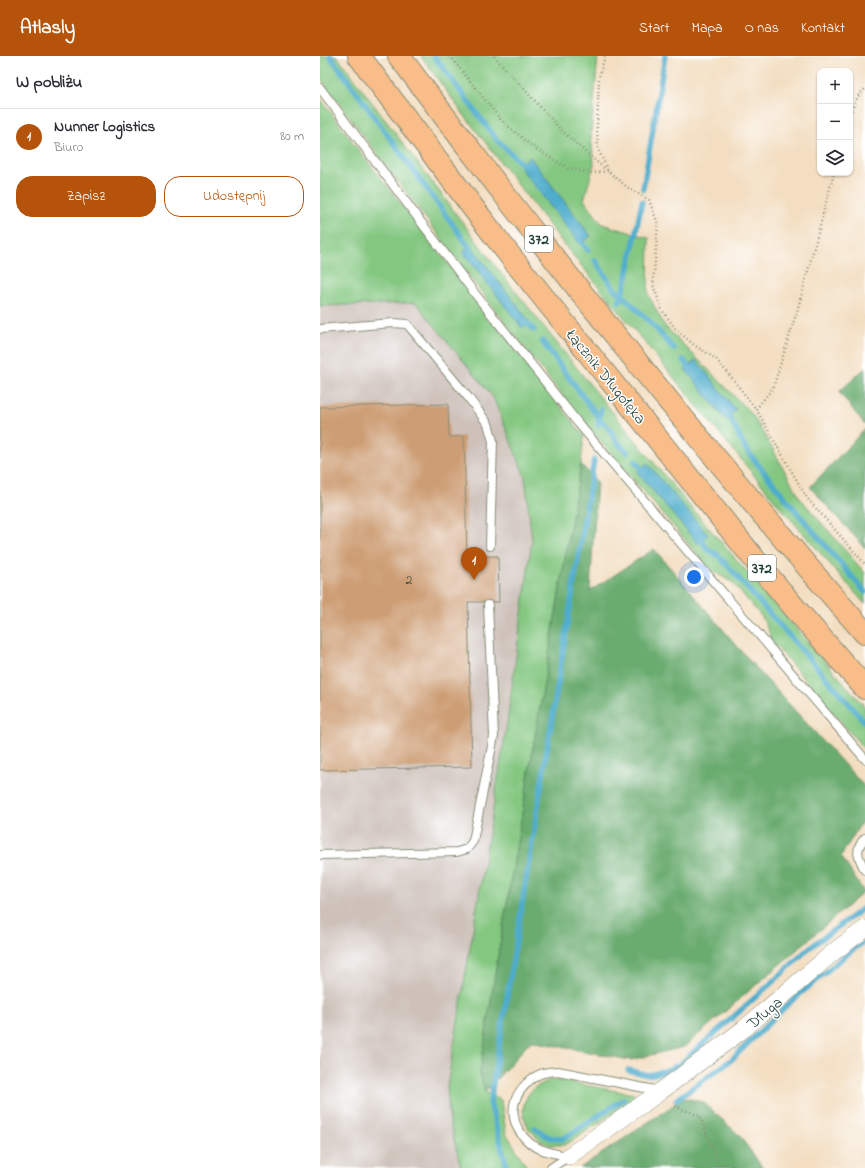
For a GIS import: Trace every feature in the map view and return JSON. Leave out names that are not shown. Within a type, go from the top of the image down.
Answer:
[{"type":"main road","name":"Łącznik Długołęka","points":[[359,56],[515,262],[764,571],[865,688]]},
{"type":"main road","name":"Łącznik Długołęka","points":[[399,56],[518,213],[608,327],[765,518],[865,633]]},
{"type":"street","name":"Długa","points":[[569,1156],[661,1091],[745,1028],[836,950],[865,929]]},
{"type":"lane","points":[[320,88],[476,295],[578,423],[865,759]]},
{"type":"lane","points":[[320,328],[393,323],[407,324],[468,397],[488,424],[493,440],[490,546]]},
{"type":"lane","points":[[320,855],[457,852],[467,849],[473,841],[494,736],[488,605]]},
{"type":"lane","points":[[865,838],[860,844],[858,852],[859,860],[865,870]]},
{"type":"lane","points":[[569,1156],[546,1152],[532,1144],[518,1131],[514,1121],[515,1099],[522,1088],[531,1080],[542,1073],[558,1071],[661,1091]]},
{"type":"lane","name":"Długa","points":[[551,1168],[569,1156]]},
{"type":"path","points":[[450,56],[501,120],[533,146],[568,168],[593,173],[608,172]]},
{"type":"path","points":[[494,56],[563,132],[608,172],[627,187],[649,200],[658,224],[653,285],[662,310],[675,328],[694,345],[716,359],[756,409],[807,498],[865,564]]},
{"type":"path","points":[[605,56],[599,77],[597,128],[598,150],[608,172]]},
{"type":"path","points":[[853,107],[858,96],[865,89]]},
{"type":"path","points":[[756,409],[773,388],[798,308],[833,176]]},
{"type":"path","points":[[661,1091],[675,1106],[700,1116],[720,1168]]},
{"type":"shaded area","points":[[416,302],[493,397],[525,477],[532,539],[506,730],[447,1087],[450,1123],[461,1168],[320,1168],[320,306]]},
{"type":"green space","points":[[320,56],[337,56],[497,268],[588,382],[687,503],[865,707],[865,750],[771,640],[762,617],[733,583],[711,570],[589,428],[546,375],[485,297],[320,78]]},
{"type":"green space","points":[[421,56],[598,56],[591,135],[594,164],[584,200],[602,224],[649,238],[648,294],[664,325],[751,413],[800,498],[865,573],[865,604],[781,508],[562,242],[458,107]]},
{"type":"green space","points":[[320,98],[357,148],[584,436],[581,464],[496,968],[480,1073],[485,1092],[501,1100],[506,1133],[527,1167],[524,1168],[461,1168],[450,1123],[447,1087],[506,730],[532,540],[525,477],[493,397],[416,303],[320,306]]},
{"type":"green space","points":[[865,368],[865,425],[839,392]]},
{"type":"green space","points":[[865,429],[865,548],[810,487]]},
{"type":"green space","points":[[581,464],[597,482],[590,591],[654,549],[756,668],[865,787],[865,817],[841,856],[864,892],[684,1047],[630,1060],[531,1041],[485,1092],[480,1073],[496,968]]},
{"type":"green space","points":[[549,1080],[557,1080],[634,1094],[635,1097],[578,1137],[564,1145],[550,1145],[542,1142],[527,1127],[523,1112],[524,1103],[528,1095],[534,1088]]},
{"type":"green space","points":[[684,1098],[703,1102],[739,1135],[763,1168],[580,1168]]},
{"type":"water","points":[[530,157],[591,236],[580,244],[519,166]]},
{"type":"water","points":[[471,246],[530,322],[522,328],[463,252]]},
{"type":"water","points":[[696,360],[736,410],[725,419],[685,369]]},
{"type":"water","points":[[647,463],[708,535],[698,544],[637,472]]},
{"type":"building","points":[[448,404],[449,437],[464,436],[467,557],[498,556],[499,602],[468,602],[472,767],[320,770],[320,407]]},
{"type":"waterway","points":[[330,56],[469,247]]},
{"type":"waterway","points":[[434,56],[497,140],[522,164]]},
{"type":"waterway","points":[[643,189],[665,56]]},
{"type":"waterway","points":[[619,302],[626,281],[642,202]]},
{"type":"waterway","points":[[582,243],[588,250]]},
{"type":"waterway","points":[[595,260],[614,289],[650,322],[674,349]]},
{"type":"waterway","points":[[528,324],[534,330]]},
{"type":"waterway","points":[[542,341],[599,418]]},
{"type":"waterway","points":[[683,360],[688,366]]},
{"type":"waterway","points":[[598,425],[601,409]]},
{"type":"waterway","points":[[728,416],[743,444],[763,471],[865,592]]},
{"type":"waterway","points":[[599,419],[608,427],[617,442],[627,452]]},
{"type":"waterway","points":[[507,1168],[490,1102],[594,460]]},
{"type":"waterway","points":[[635,461],[641,468]]},
{"type":"waterway","points":[[702,541],[707,549],[719,556],[865,722]]},
{"type":"waterway","points":[[628,1070],[648,1075],[662,1072],[679,1065],[809,948],[865,907]]},
{"type":"waterway","points":[[676,1100],[731,1060],[787,1005],[847,954],[865,941]]},
{"type":"waterway","points":[[535,1128],[548,1136],[563,1139],[624,1099]]},
{"type":"place","name":"Nunner Logistics","points":[[474,580]]}]
